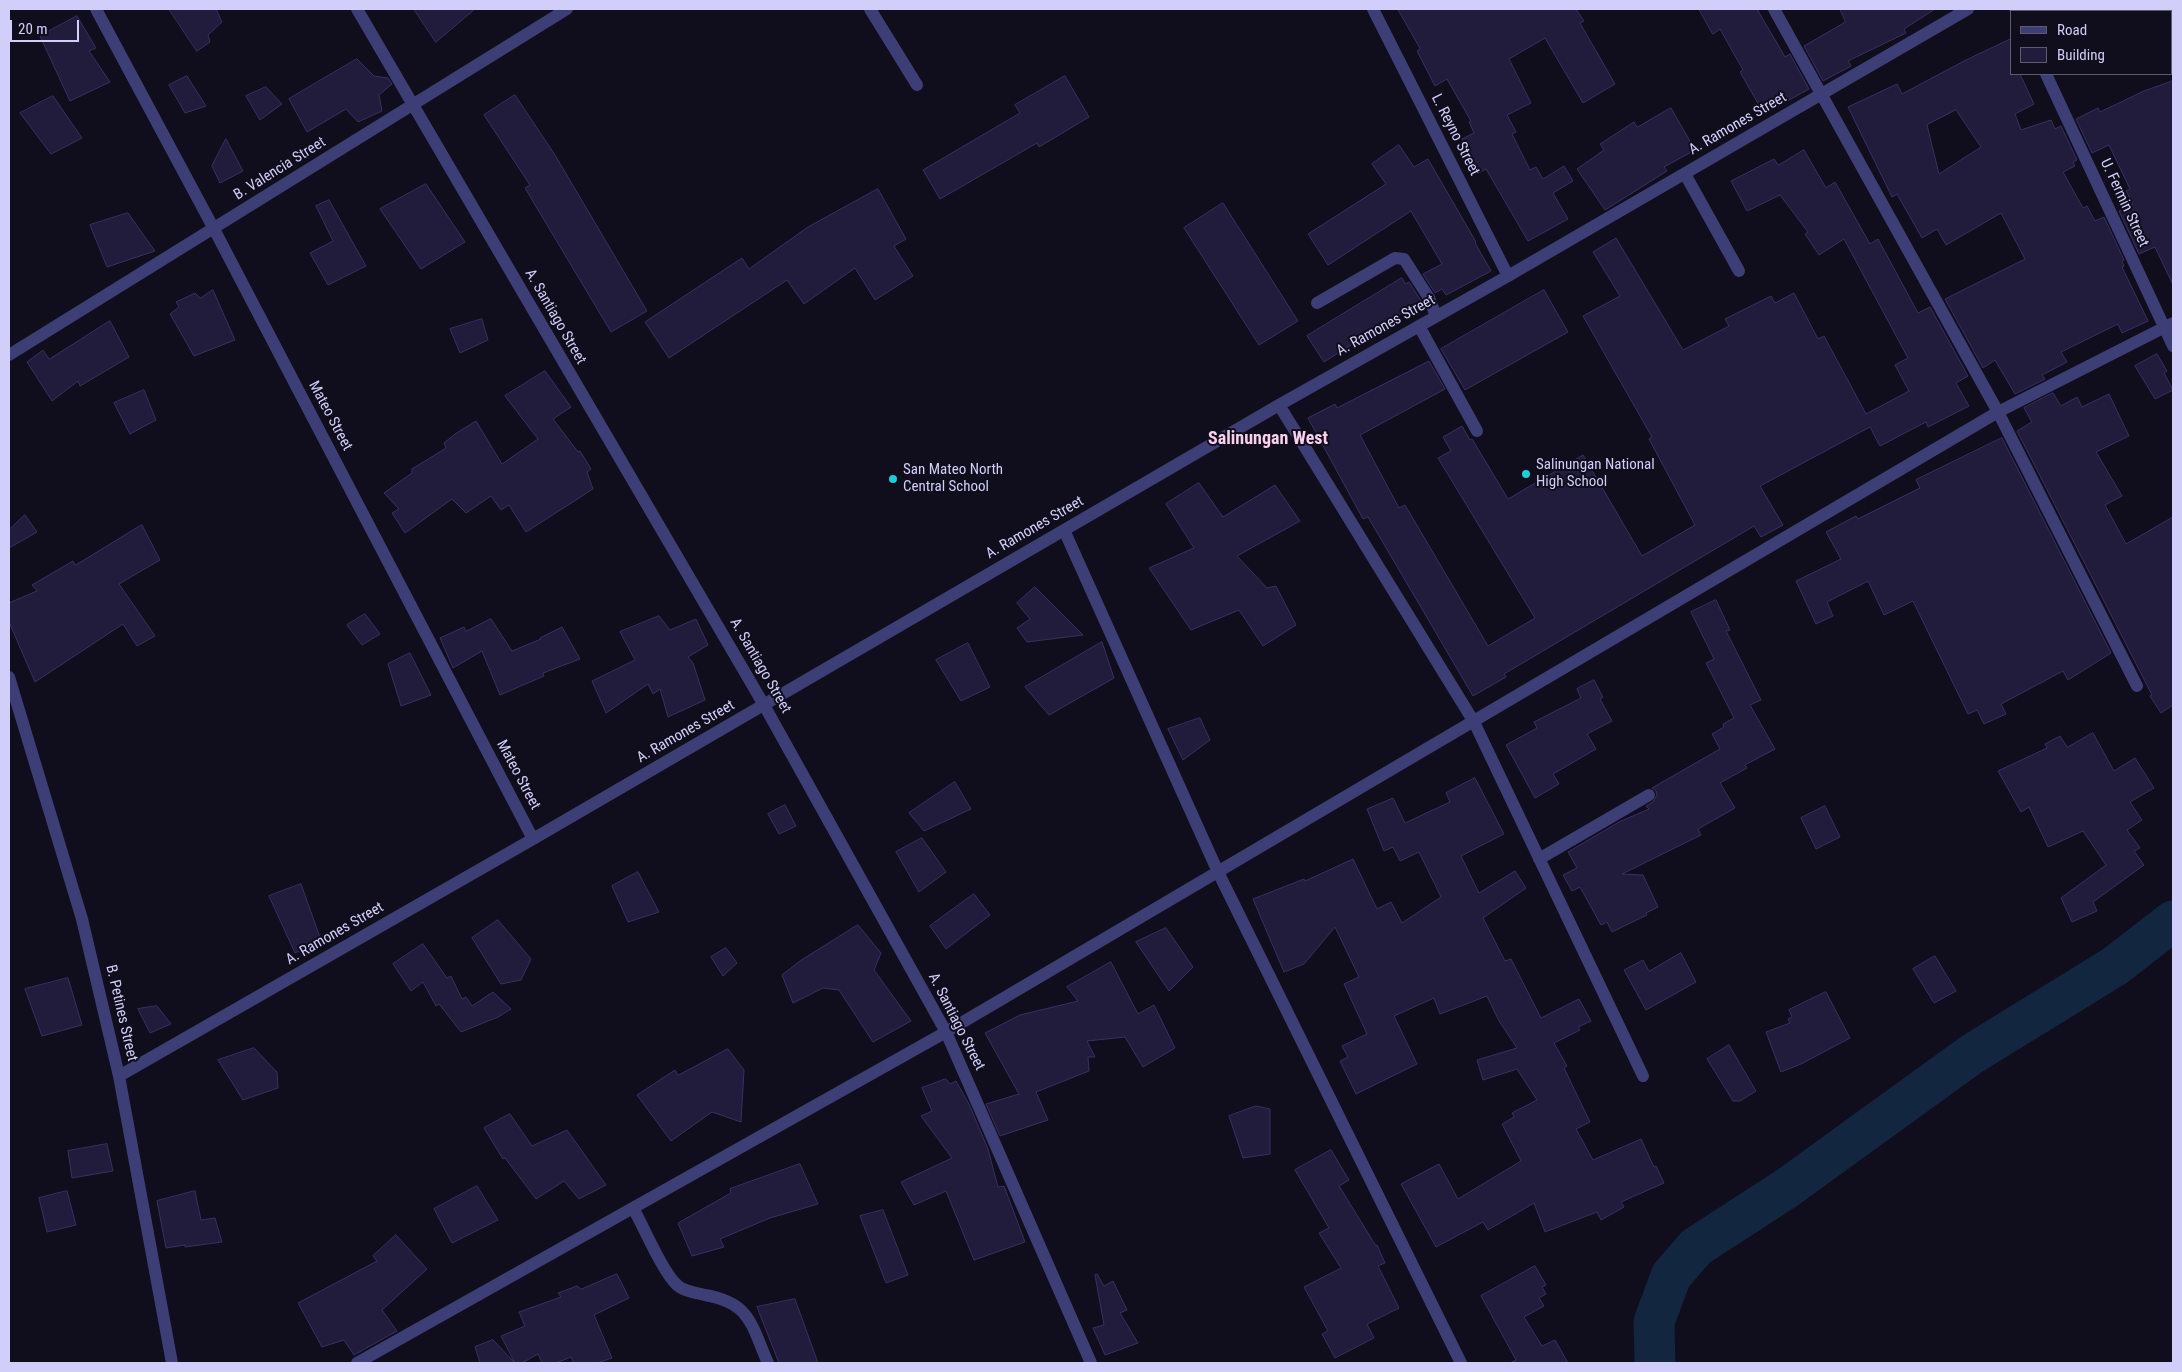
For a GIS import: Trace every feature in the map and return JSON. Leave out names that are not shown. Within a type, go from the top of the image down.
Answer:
[{"type":"street","name":"Mateo Street","points":[[96,9],[214,229],[533,839]]},
{"type":"street","name":"A. Santiago Street","points":[[357,9],[764,705],[946,1032],[1091,1363]]},
{"type":"street","name":"B. Valencia Street","points":[[9,355],[567,9]]},
{"type":"street","points":[[870,9],[917,85]]},
{"type":"street","name":"L. Reyno Street","points":[[1373,9],[1508,276]]},
{"type":"street","points":[[1774,9],[1998,412],[2137,686]]},
{"type":"street","name":"A. Ramones Street","points":[[119,1076],[533,839],[1279,405],[1508,276],[1968,9]]},
{"type":"street","name":"U. Fermin Street","points":[[2046,75],[2169,326],[2173,346]]},
{"type":"street","points":[[1685,174],[1739,271]]},
{"type":"street","points":[[1317,302],[1395,258],[1404,259],[1429,298],[1436,316]]},
{"type":"street","points":[[1419,326],[1477,430]]},
{"type":"street","points":[[357,1363],[946,1032],[1998,412],[2169,326]]},
{"type":"street","points":[[1279,405],[1474,722],[1643,1076]]},
{"type":"street","points":[[1064,530],[1218,872],[1461,1363]]},
{"type":"street","name":"B. Petines Street","points":[[9,677],[82,920],[119,1076],[172,1363]]},
{"type":"street","points":[[1539,860],[1649,795]]},
{"type":"street","points":[[633,1208],[668,1274],[677,1286],[696,1293],[723,1298],[738,1306],[749,1318],[768,1363]]},
{"type":"building","points":[[169,9],[216,9],[222,22],[208,35],[210,42],[197,51]]},
{"type":"building","points":[[414,9],[475,9],[436,42]]},
{"type":"building","points":[[1398,9],[1576,9],[1584,21],[1580,23],[1615,84],[1583,103],[1545,38],[1509,59],[1531,103],[1507,115],[1516,132],[1512,134],[1530,170],[1536,167],[1543,179],[1564,166],[1573,181],[1553,193],[1568,219],[1528,241],[1486,169],[1479,173],[1462,139],[1474,133],[1469,122],[1471,121],[1447,79],[1435,86],[1417,51],[1420,49]]},
{"type":"building","points":[[1699,9],[1757,9],[1785,57],[1790,54],[1809,89],[1764,114],[1740,72],[1743,70],[1720,29],[1713,34]]},
{"type":"building","points":[[1840,9],[1935,9],[1904,29],[1906,33],[1848,61],[1851,66],[1823,81],[1804,46],[1844,23],[1845,21]]},
{"type":"building","points":[[77,16],[96,48],[89,51],[110,82],[70,101],[40,36]]},
{"type":"building","points":[[2010,39],[2010,75],[2020,75],[2034,104],[2015,114],[2021,130],[2051,120],[2055,129],[2061,126],[2077,160],[2073,162],[2075,166],[2063,172],[2083,208],[2087,206],[2095,221],[2104,217],[2124,260],[2122,261],[2124,266],[2122,267],[2148,321],[2122,333],[2118,324],[2061,352],[2067,362],[2042,375],[2045,379],[2015,394],[1995,360],[1983,368],[1945,299],[2025,259],[2001,213],[1946,245],[1937,229],[1922,238],[1897,194],[1892,197],[1848,107],[1897,84],[1902,94],[1966,60]],"holes":[[[1956,110],[1981,147],[1939,174],[1927,125]]]},
{"type":"building","points":[[357,59],[374,76],[388,78],[392,84],[379,95],[382,111],[358,122],[346,109],[307,132],[289,99]]},
{"type":"building","points":[[187,76],[206,106],[185,113],[169,85]]},
{"type":"building","points":[[1065,76],[1089,117],[1039,147],[1037,143],[940,199],[923,170],[1020,113],[1015,105]]},
{"type":"building","points":[[2173,81],[2173,285],[2155,247],[2139,254],[2119,211],[2133,204],[2126,191],[2130,189],[2109,145],[2092,153],[2076,119],[2098,108],[2100,112],[2144,91]]},
{"type":"building","points":[[266,87],[282,104],[260,120],[246,96]]},
{"type":"building","points":[[515,95],[555,155],[647,311],[611,332],[525,188],[530,185],[484,115]]},
{"type":"building","points":[[53,96],[82,138],[51,154],[20,113]]},
{"type":"building","points":[[1671,108],[1695,150],[1664,167],[1667,171],[1605,210],[1577,169],[1604,150],[1600,144],[1634,122],[1637,127]]},
{"type":"building","points":[[226,139],[243,171],[220,183],[212,166]]},
{"type":"building","points":[[1399,145],[1414,167],[1428,159],[1491,271],[1446,295],[1442,289],[1435,293],[1423,274],[1442,264],[1411,211],[1328,265],[1308,234],[1386,184],[1372,164]]},
{"type":"building","points":[[1804,150],[1826,188],[1835,182],[1870,244],[1878,239],[1918,313],[1930,307],[1968,376],[1956,383],[1969,406],[1928,427],[1926,422],[1880,446],[1870,427],[1760,486],[1783,525],[1761,537],[1754,526],[1504,674],[1506,677],[1473,696],[1368,517],[1363,519],[1308,418],[1335,404],[1337,408],[1429,361],[1445,389],[1360,435],[1399,508],[1405,505],[1488,646],[1535,618],[1438,458],[1451,451],[1443,437],[1462,426],[1470,440],[1472,439],[1508,499],[1583,455],[1642,556],[1695,525],[1649,439],[1652,437],[1583,316],[1620,296],[1593,252],[1616,238],[1683,350],[1729,326],[1725,319],[1771,296],[1775,303],[1794,293],[1818,339],[1824,336],[1866,414],[1909,391],[1895,365],[1908,358],[1844,239],[1819,255],[1805,234],[1808,232],[1780,195],[1747,211],[1731,181],[1774,159],[1778,165]]},
{"type":"building","points":[[426,184],[465,242],[421,269],[380,209]]},
{"type":"building","points":[[878,189],[906,239],[894,246],[913,276],[875,300],[855,268],[804,304],[787,280],[669,358],[645,322],[742,258],[749,269],[808,227]]},
{"type":"building","points":[[329,200],[366,266],[328,285],[310,253],[333,241],[316,206]]},
{"type":"building","points":[[1223,203],[1298,321],[1259,345],[1184,228]]},
{"type":"building","points":[[128,213],[155,251],[107,267],[90,225]]},
{"type":"building","points":[[1402,278],[1405,284],[1409,282],[1421,301],[1324,362],[1307,336]]},
{"type":"building","points":[[213,290],[235,340],[194,356],[170,314],[179,307],[176,302],[195,293],[200,298]]},
{"type":"building","points":[[1544,290],[1568,332],[1465,390],[1441,349]]},
{"type":"building","points":[[482,319],[488,340],[460,353],[450,329]]},
{"type":"building","points":[[110,321],[129,357],[80,386],[78,381],[52,401],[27,362],[43,350],[49,359]]},
{"type":"building","points":[[2157,354],[2167,371],[2164,373],[2173,390],[2155,399],[2135,366]]},
{"type":"building","points":[[545,371],[571,407],[553,419],[578,452],[580,451],[591,469],[587,472],[593,489],[526,532],[509,505],[501,510],[491,496],[466,513],[452,499],[405,533],[392,513],[399,509],[384,493],[412,473],[412,469],[446,448],[444,443],[476,421],[502,464],[538,439],[505,396]]},
{"type":"building","points":[[144,390],[156,420],[130,434],[114,403]]},
{"type":"building","points":[[2053,393],[2061,406],[2077,397],[2082,407],[2109,394],[2129,436],[2096,452],[2122,496],[2105,505],[2126,544],[2173,517],[2173,705],[2161,713],[2150,696],[2152,695],[2017,431],[2032,422],[2024,408]]},
{"type":"building","points":[[2002,438],[2111,653],[2068,680],[2063,671],[2001,704],[2006,714],[1984,724],[1977,710],[1968,714],[1913,601],[1884,615],[1868,581],[1827,602],[1833,616],[1816,624],[1796,581],[1841,559],[1826,532],[1856,516],[1858,519],[1920,488],[1916,480]]},
{"type":"building","points":[[1199,483],[1223,517],[1275,485],[1300,521],[1237,556],[1267,588],[1276,586],[1296,625],[1263,646],[1239,610],[1191,630],[1149,568],[1194,548],[1166,504]]},
{"type":"building","points":[[25,515],[37,532],[9,548],[9,530]]},
{"type":"building","points":[[142,525],[160,560],[119,584],[155,636],[137,646],[123,624],[35,682],[9,622],[9,603],[37,591],[32,585],[73,561],[75,565]]},
{"type":"building","points":[[1035,587],[1083,635],[1027,642],[1017,628],[1030,619],[1017,603]]},
{"type":"building","points":[[1716,600],[1730,630],[1726,631],[1761,700],[1750,705],[1775,749],[1745,765],[1747,768],[1720,783],[1735,808],[1698,829],[1701,835],[1622,874],[1643,875],[1658,907],[1646,913],[1647,915],[1612,932],[1607,922],[1601,925],[1580,887],[1572,891],[1563,875],[1577,868],[1568,852],[1619,822],[1649,809],[1646,806],[1653,802],[1657,795],[1656,791],[1652,788],[1720,749],[1712,734],[1724,727],[1723,724],[1734,718],[1706,663],[1714,659],[1691,612]]},
{"type":"building","points":[[365,614],[380,634],[362,645],[347,625]]},
{"type":"building","points":[[659,616],[670,630],[696,619],[708,645],[688,657],[693,663],[705,700],[668,717],[660,689],[653,694],[648,684],[606,713],[592,681],[635,660],[620,632]]},
{"type":"building","points":[[491,619],[512,651],[541,639],[562,627],[580,659],[543,673],[544,676],[500,695],[482,651],[453,668],[440,638],[464,627],[466,631]]},
{"type":"building","points":[[1102,642],[1114,678],[1049,715],[1025,687]]},
{"type":"building","points":[[968,643],[990,687],[961,701],[936,660]]},
{"type":"building","points":[[410,653],[431,695],[401,706],[388,664]]},
{"type":"building","points":[[1594,680],[1603,697],[1600,699],[1612,721],[1587,734],[1596,749],[1553,774],[1559,784],[1535,798],[1506,745],[1537,728],[1534,722],[1581,698],[1577,689]]},
{"type":"building","points":[[1200,718],[1210,740],[1183,760],[1168,729]]},
{"type":"building","points":[[2093,733],[2114,771],[2135,758],[2154,788],[2130,802],[2142,820],[2127,830],[2140,848],[2134,851],[2144,865],[2093,902],[2097,911],[2072,922],[2061,898],[2106,865],[2083,831],[2048,847],[2029,807],[2021,812],[1998,771],[2047,748],[2045,744],[2060,736],[2067,747]]},
{"type":"building","points":[[1475,778],[1504,834],[1461,856],[1479,893],[1515,871],[1526,888],[1483,918],[1505,961],[1511,959],[1541,1018],[1579,999],[1591,1021],[1578,1027],[1580,1030],[1554,1043],[1567,1066],[1564,1068],[1590,1122],[1576,1129],[1593,1160],[1641,1139],[1664,1183],[1621,1202],[1624,1207],[1601,1220],[1597,1212],[1545,1232],[1534,1203],[1488,1230],[1483,1222],[1436,1247],[1401,1184],[1439,1164],[1458,1199],[1521,1161],[1502,1124],[1514,1117],[1512,1113],[1537,1100],[1517,1069],[1483,1080],[1477,1060],[1517,1048],[1499,1021],[1487,996],[1440,1014],[1434,998],[1394,1016],[1417,1064],[1356,1094],[1340,1061],[1348,1057],[1342,1046],[1367,1034],[1344,984],[1359,977],[1335,927],[1304,964],[1284,972],[1253,899],[1304,879],[1305,881],[1353,859],[1377,909],[1391,902],[1402,923],[1441,897],[1419,852],[1400,861],[1393,847],[1384,851],[1367,809],[1393,798],[1405,823],[1450,802],[1446,793]]},
{"type":"building","points":[[955,782],[971,809],[924,831],[909,813]]},
{"type":"building","points":[[785,805],[796,826],[779,834],[768,814]]},
{"type":"building","points":[[1825,806],[1840,837],[1816,849],[1801,818]]},
{"type":"building","points":[[922,838],[946,872],[919,892],[896,852]]},
{"type":"building","points":[[638,872],[659,912],[628,922],[612,886]]},
{"type":"building","points":[[301,884],[321,940],[295,953],[269,896]]},
{"type":"building","points":[[974,894],[990,915],[946,949],[930,926]]},
{"type":"building","points":[[498,920],[531,959],[521,980],[501,984],[472,938]]},
{"type":"building","points":[[858,925],[881,953],[874,970],[911,1021],[873,1042],[839,990],[823,988],[793,1003],[782,975],[800,961]]},
{"type":"building","points":[[1166,928],[1193,967],[1169,991],[1136,942]]},
{"type":"building","points":[[423,944],[447,978],[451,976],[462,999],[466,997],[472,1006],[493,992],[511,1009],[498,1017],[461,1032],[439,1004],[436,1006],[423,982],[411,991],[393,964]]},
{"type":"building","points":[[726,948],[737,963],[723,976],[711,957]]},
{"type":"building","points":[[1681,953],[1696,982],[1646,1010],[1624,970],[1643,960],[1649,971]]},
{"type":"building","points":[[1935,956],[1956,991],[1934,1003],[1913,969]]},
{"type":"building","points":[[1111,962],[1138,1014],[1154,1005],[1175,1048],[1143,1067],[1125,1037],[1087,1041],[1095,1057],[1088,1057],[1089,1071],[1036,1092],[1048,1120],[1000,1136],[986,1104],[1019,1094],[985,1033],[1020,1015],[1078,1001],[1067,987]]},
{"type":"building","points":[[68,978],[82,1025],[42,1036],[25,989]]},
{"type":"building","points":[[1826,992],[1850,1038],[1801,1064],[1781,1072],[1766,1032],[1790,1023],[1788,1019],[1792,1017],[1789,1010]]},
{"type":"building","points":[[157,1006],[171,1024],[150,1033],[138,1009]]},
{"type":"building","points":[[1729,1045],[1756,1091],[1740,1101],[1733,1101],[1707,1059]]},
{"type":"building","points":[[254,1048],[277,1072],[278,1088],[243,1100],[218,1060]]},
{"type":"building","points":[[728,1049],[744,1070],[741,1122],[712,1112],[671,1141],[637,1095],[675,1070],[678,1075]]},
{"type":"building","points":[[946,1079],[950,1084],[956,1081],[969,1104],[988,1149],[998,1187],[1004,1186],[1025,1242],[974,1260],[946,1191],[914,1205],[901,1182],[952,1158],[921,1116],[932,1111],[922,1088]]},
{"type":"building","points":[[1256,1106],[1270,1109],[1270,1154],[1243,1158],[1229,1116]]},
{"type":"building","points":[[510,1114],[532,1146],[567,1130],[606,1185],[579,1199],[564,1181],[536,1199],[505,1158],[503,1159],[484,1128]]},
{"type":"building","points":[[107,1144],[113,1171],[72,1178],[68,1151]]},
{"type":"building","points":[[1331,1150],[1349,1180],[1339,1186],[1377,1245],[1385,1263],[1378,1266],[1399,1308],[1367,1324],[1374,1338],[1335,1358],[1322,1334],[1328,1331],[1304,1287],[1341,1268],[1319,1233],[1329,1228],[1295,1170]]},
{"type":"building","points":[[800,1164],[818,1204],[770,1218],[720,1239],[724,1247],[692,1256],[678,1223],[731,1193],[730,1189]]},
{"type":"building","points":[[477,1186],[498,1220],[452,1243],[434,1209]]},
{"type":"building","points":[[67,1191],[76,1225],[47,1232],[39,1198]]},
{"type":"building","points":[[195,1191],[201,1220],[215,1218],[222,1242],[166,1248],[157,1201]]},
{"type":"building","points":[[883,1210],[908,1275],[886,1283],[860,1216]]},
{"type":"building","points":[[396,1235],[427,1269],[382,1310],[397,1331],[354,1355],[344,1340],[322,1347],[298,1303],[377,1261],[373,1256]]},
{"type":"building","points":[[1535,1266],[1546,1285],[1542,1287],[1546,1294],[1539,1298],[1544,1306],[1524,1317],[1542,1346],[1555,1340],[1568,1363],[1510,1363],[1516,1360],[1481,1296]]},
{"type":"building","points":[[617,1274],[629,1298],[594,1315],[612,1358],[597,1363],[574,1363],[571,1357],[556,1363],[542,1363],[538,1354],[522,1363],[515,1363],[501,1336],[525,1326],[519,1312],[561,1297],[558,1293],[577,1286],[581,1289]]},
{"type":"building","points":[[1097,1274],[1104,1286],[1113,1281],[1127,1310],[1120,1313],[1138,1343],[1105,1355],[1093,1328],[1104,1325],[1095,1275]]},
{"type":"building","points":[[795,1299],[818,1363],[779,1363],[757,1307]]},
{"type":"building","points":[[493,1340],[515,1363],[480,1363],[475,1347]]},
{"type":"waterway","points":[[1655,1363],[1654,1322],[1671,1276],[1696,1247],[1787,1188],[1972,1054],[2115,966],[2173,921]]},
{"type":"place","name":"Salinungan National High School","points":[[1526,474]]},
{"type":"place","name":"San Mateo North Central School","points":[[893,479]]},
{"type":"district","name":"Salinungan West","points":[[1268,439]]}]
